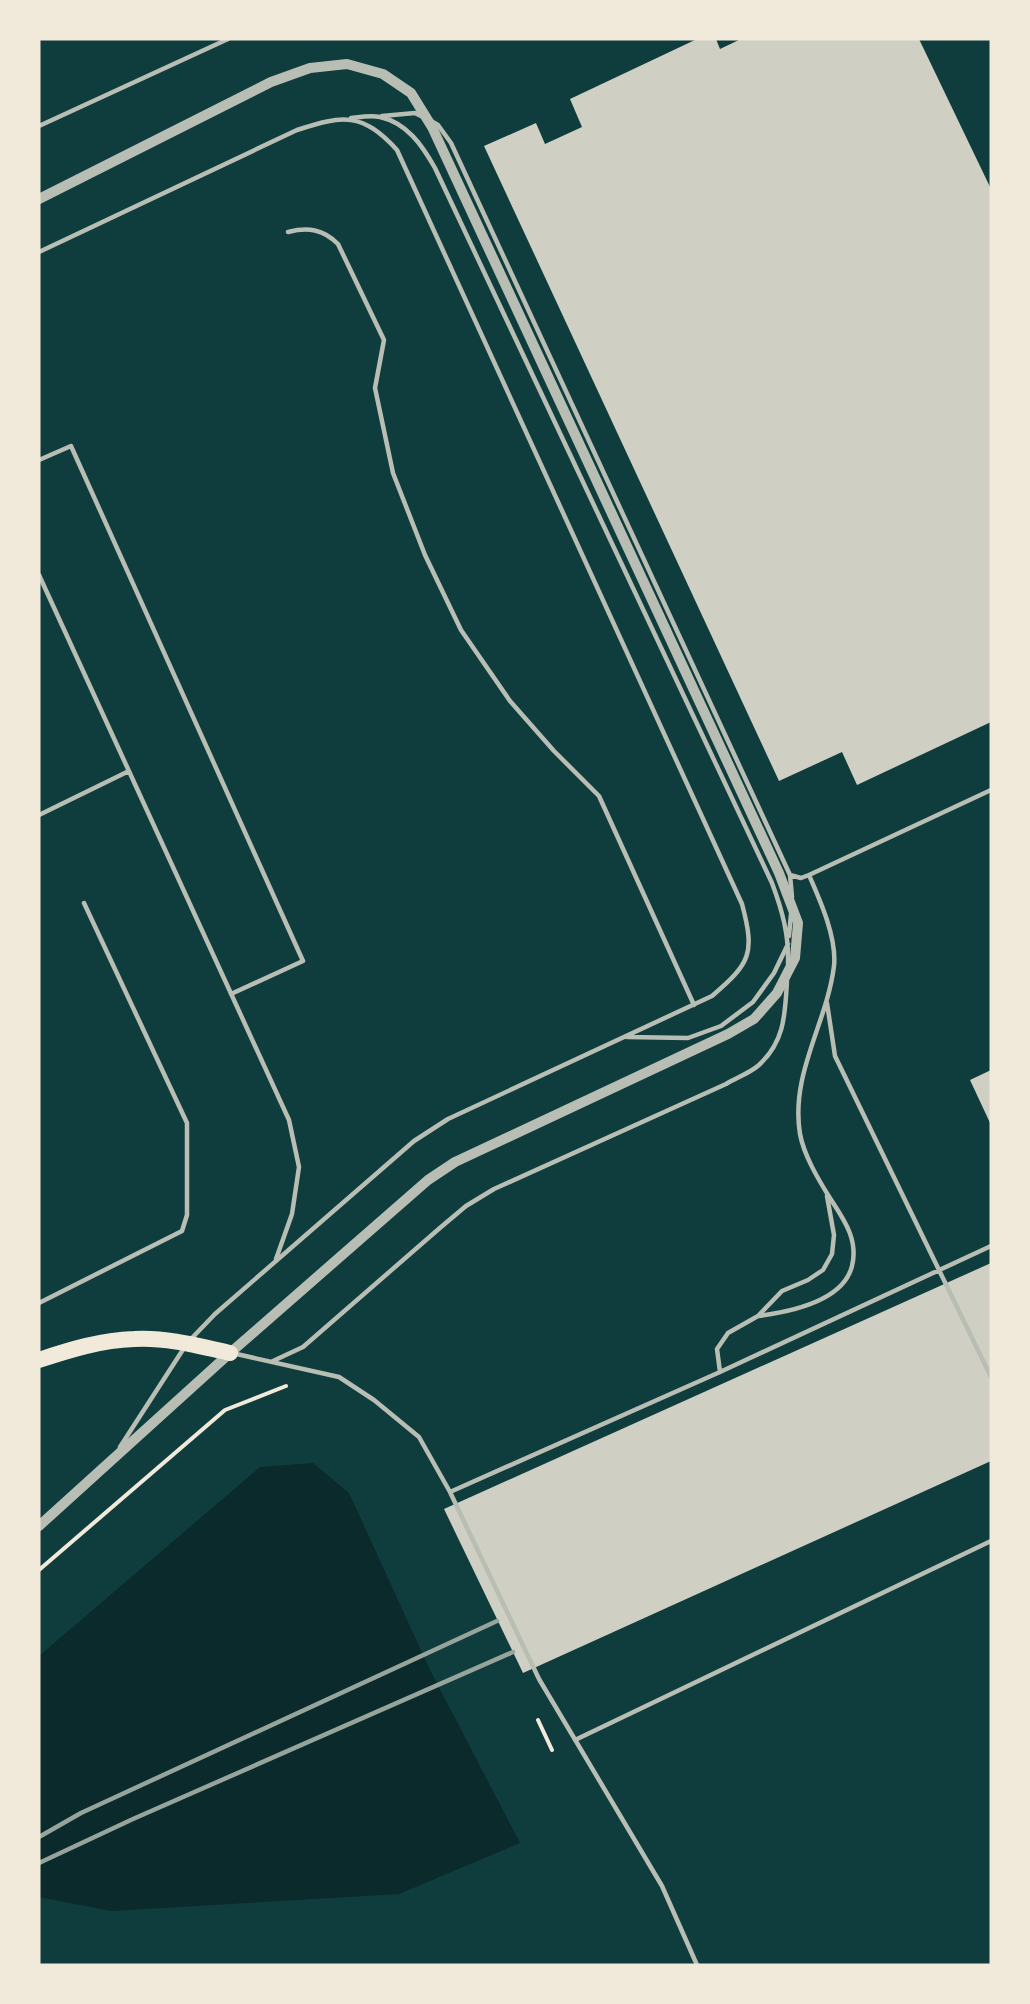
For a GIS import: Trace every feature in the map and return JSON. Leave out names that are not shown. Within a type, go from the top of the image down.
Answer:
[{"type":"highway","points":[[39,1360],[81,1346],[134,1338],[187,1343],[230,1353]]},
{"type":"street","points":[[39,199],[271,82],[310,68],[347,64],[383,74],[411,93],[432,127],[779,873],[798,924],[795,958],[777,993],[754,1019],[728,1034],[455,1162],[428,1180],[230,1353],[39,1526]]},
{"type":"lane","points":[[39,126],[228,39]]},
{"type":"lane","points":[[39,252],[297,130],[321,122],[415,113],[438,125],[451,143],[790,875],[792,893],[786,1007],[780,1037],[759,1065],[726,1084],[494,1189],[466,1206],[303,1347],[273,1361]]},
{"type":"lane","points":[[378,116],[399,123],[422,144],[435,168],[772,883],[783,911],[789,942],[774,973],[753,1002],[721,1026],[688,1038],[624,1037]]},
{"type":"lane","points":[[112,1459],[187,1343],[215,1314],[414,1140],[448,1119],[712,996],[735,977],[747,955],[749,931],[742,903],[397,150],[382,134],[365,123],[346,118]]},
{"type":"lane","points":[[288,232],[315,229],[329,235],[339,244],[384,340],[375,388],[393,473],[424,555],[460,630],[510,701],[598,796],[694,1005]]},
{"type":"lane","points":[[39,460],[71,446],[303,961],[231,994]]},
{"type":"lane","points":[[39,575],[289,1120],[299,1167],[292,1214],[275,1261]]},
{"type":"lane","points":[[39,815],[129,771]]},
{"type":"lane","points":[[790,875],[801,878],[991,790]]},
{"type":"lane","points":[[758,1316],[792,1311],[828,1296],[845,1283],[852,1266],[854,1243],[848,1225],[827,1194],[809,1159],[800,1134],[799,1095],[804,1066],[827,1001],[834,964],[830,932],[809,874]]},
{"type":"lane","points":[[39,1303],[182,1231],[187,1215],[188,1123],[84,903]]},
{"type":"lane","points":[[827,1001],[835,1056],[991,1377]]},
{"type":"lane","points":[[720,1372],[717,1349],[728,1333],[758,1316],[782,1292],[823,1270],[832,1254],[834,1234],[827,1194]]},
{"type":"lane","points":[[450,1492],[720,1372],[991,1246]]},
{"type":"lane","points":[[230,1353],[339,1377],[374,1400],[419,1437],[450,1492],[539,1679],[662,1886],[697,1965]]},
{"type":"lane","points":[[575,1740],[991,1541]]},
{"type":"path","points":[[39,1570],[225,1410],[287,1386]]},
{"type":"path","points":[[537,1719],[552,1750]]},
{"type":"water","points":[[313,1463],[349,1493],[430,1670],[520,1843],[399,1894],[111,1911],[39,1897],[39,1656],[260,1467]]},
{"type":"building","points":[[697,39],[716,39],[720,49],[741,39],[919,39],[991,189],[991,722],[857,785],[842,752],[779,781],[484,146],[536,123],[545,144],[582,127],[570,99]]},
{"type":"building","points":[[991,1070],[991,1125],[970,1080]]},
{"type":"building","points":[[991,1263],[991,1461],[523,1673],[444,1509]]},
{"type":"railway","points":[[39,1837],[81,1813],[497,1621]]},
{"type":"railway","points":[[39,1863],[133,1819],[513,1652]]}]
